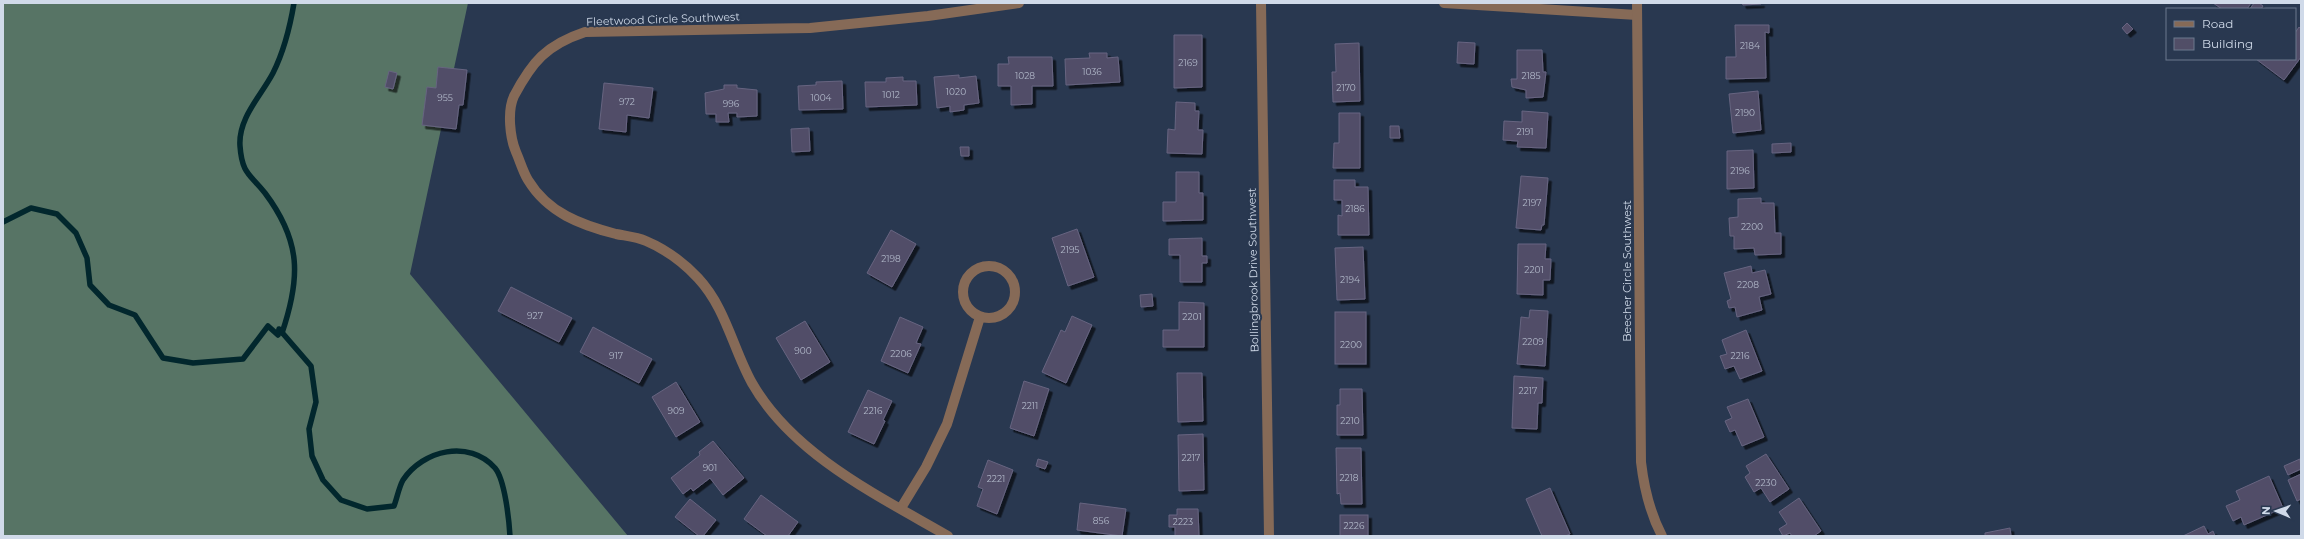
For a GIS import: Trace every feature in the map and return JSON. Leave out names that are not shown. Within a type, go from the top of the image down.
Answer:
[{"type":"street","name":"Fleetwood Circle Southwest","points":[[948,536],[816,455],[778,420],[752,383],[718,305],[699,279],[680,261],[646,241],[584,226],[563,215],[544,200],[528,180],[511,141],[511,102],[529,69],[545,52],[570,37],[585,32],[810,28],[928,16],[1019,3]]},
{"type":"street","name":"Bollingbrook Drive Southwest","points":[[1261,3],[1269,536]]},
{"type":"street","points":[[1444,3],[1637,16]]},
{"type":"street","name":"Beecher Circle Southwest","points":[[1637,3],[1641,462],[1644,486],[1655,522],[1662,536]]},
{"type":"street","points":[[994,266],[1003,269],[1014,282],[1015,300],[1005,314],[997,318],[980,317],[966,306],[963,289],[965,280],[977,268],[994,266]]},
{"type":"street","points":[[901,508],[926,467],[947,424],[980,317]]},
{"type":"green space","points":[[3,3],[468,3],[410,274],[628,536],[3,536]]},
{"type":"building","points":[[1742,3],[1761,3],[1761,4],[1743,5]]},
{"type":"building","points":[[2213,3],[2251,3],[2248,8],[2220,8]]},
{"type":"building","points":[[2254,3],[2259,3],[2263,6],[2262,8],[2251,8]]},
{"type":"building","points":[[2127,23],[2133,29],[2127,34],[2122,28]]},
{"type":"building","points":[[1735,25],[1769,25],[1769,33],[1765,32],[1766,78],[1726,79],[1726,57],[1736,57]]},
{"type":"building","points":[[2299,27],[2301,29],[2301,57],[2284,80],[2257,60],[2296,60],[2296,32]]},
{"type":"building","points":[[1174,35],[1202,35],[1202,87],[1174,88]]},
{"type":"building","points":[[1458,42],[1475,43],[1474,64],[1457,63]]},
{"type":"building","points":[[1359,43],[1360,101],[1333,102],[1332,72],[1336,72],[1335,44]]},
{"type":"building","points":[[1517,50],[1542,50],[1543,72],[1546,72],[1543,97],[1526,98],[1526,90],[1512,87],[1511,79],[1517,79]]},
{"type":"building","points":[[1089,53],[1107,53],[1107,58],[1118,57],[1120,82],[1066,85],[1065,59],[1090,58]]},
{"type":"building","points":[[1008,57],[1052,57],[1053,86],[1032,86],[1032,104],[1011,105],[1011,86],[998,86],[998,64],[1009,64]]},
{"type":"building","points":[[438,67],[467,70],[463,105],[459,105],[456,129],[422,125],[427,87],[436,88]]},
{"type":"building","points":[[389,71],[397,73],[393,89],[385,87]]},
{"type":"building","points":[[959,75],[959,78],[976,76],[979,103],[964,105],[964,110],[950,112],[950,106],[937,108],[934,77]]},
{"type":"building","points":[[903,77],[903,81],[916,81],[917,105],[866,107],[865,82],[886,82],[886,78]]},
{"type":"building","points":[[842,81],[843,109],[799,110],[798,86],[816,85],[816,82]]},
{"type":"building","points":[[604,83],[653,88],[649,118],[627,115],[626,132],[599,129]]},
{"type":"building","points":[[724,85],[737,85],[737,88],[757,90],[757,116],[737,117],[737,113],[728,113],[729,122],[716,122],[716,114],[706,114],[705,93],[724,89]]},
{"type":"building","points":[[1758,91],[1761,130],[1733,133],[1729,94]]},
{"type":"building","points":[[1176,102],[1195,103],[1195,111],[1199,111],[1198,130],[1203,130],[1202,154],[1167,153],[1168,129],[1175,130]]},
{"type":"building","points":[[1522,111],[1548,113],[1546,148],[1517,147],[1518,141],[1503,140],[1504,121],[1522,122]]},
{"type":"building","points":[[1339,113],[1360,113],[1360,168],[1333,168],[1334,143],[1339,143]]},
{"type":"building","points":[[1390,126],[1399,126],[1400,138],[1390,138]]},
{"type":"building","points":[[809,128],[810,151],[792,152],[791,129]]},
{"type":"building","points":[[1791,143],[1791,152],[1772,153],[1772,144]]},
{"type":"building","points":[[960,147],[969,147],[969,156],[961,156]]},
{"type":"building","points":[[1753,150],[1754,188],[1727,189],[1727,151]]},
{"type":"building","points":[[1176,172],[1199,172],[1199,193],[1203,193],[1203,220],[1163,221],[1163,202],[1176,202]]},
{"type":"building","points":[[1521,176],[1548,178],[1544,225],[1542,225],[1541,230],[1516,228]]},
{"type":"building","points":[[1334,180],[1355,180],[1355,187],[1368,187],[1369,235],[1338,235],[1338,215],[1342,216],[1342,200],[1334,200]]},
{"type":"building","points":[[1761,198],[1761,203],[1774,203],[1775,233],[1781,233],[1781,254],[1755,255],[1754,248],[1734,249],[1734,236],[1730,236],[1729,218],[1738,217],[1738,199]]},
{"type":"building","points":[[1077,229],[1094,277],[1068,286],[1052,238]]},
{"type":"building","points":[[891,230],[916,244],[892,287],[867,273]]},
{"type":"building","points":[[1202,238],[1202,256],[1207,256],[1207,263],[1202,263],[1202,282],[1180,282],[1180,255],[1169,255],[1169,239]]},
{"type":"building","points":[[1518,244],[1546,244],[1545,259],[1551,259],[1550,280],[1543,280],[1543,295],[1517,294]]},
{"type":"building","points":[[1363,247],[1365,299],[1337,300],[1335,248]]},
{"type":"building","points":[[1751,266],[1752,273],[1765,270],[1771,294],[1759,297],[1762,310],[1737,317],[1735,307],[1729,308],[1727,301],[1731,299],[1724,273]]},
{"type":"building","points":[[511,287],[572,318],[559,342],[498,311]]},
{"type":"building","points":[[1152,294],[1153,306],[1141,307],[1140,295]]},
{"type":"building","points":[[1179,302],[1204,303],[1204,347],[1163,347],[1163,330],[1179,330]]},
{"type":"building","points":[[1530,310],[1548,311],[1545,366],[1517,364],[1521,317],[1529,318]]},
{"type":"building","points":[[1335,312],[1366,312],[1366,364],[1335,364]]},
{"type":"building","points":[[1072,316],[1092,325],[1066,383],[1042,372],[1061,330],[1065,332]]},
{"type":"building","points":[[900,317],[923,327],[916,343],[921,344],[908,373],[881,361]]},
{"type":"building","points":[[805,321],[830,362],[801,380],[776,338]]},
{"type":"building","points":[[593,327],[652,359],[639,383],[580,352]]},
{"type":"building","points":[[1746,330],[1762,371],[1740,379],[1734,366],[1725,369],[1720,356],[1727,354],[1722,340]]},
{"type":"building","points":[[1177,373],[1202,373],[1203,421],[1178,422]]},
{"type":"building","points":[[1514,376],[1543,378],[1542,403],[1538,403],[1537,429],[1512,428]]},
{"type":"building","points":[[1024,381],[1049,389],[1034,436],[1010,428]]},
{"type":"building","points":[[676,382],[700,422],[676,437],[652,397]]},
{"type":"building","points":[[1340,389],[1362,389],[1363,435],[1337,435],[1337,405],[1340,405]]},
{"type":"building","points":[[868,390],[892,401],[883,420],[885,421],[874,444],[848,432]]},
{"type":"building","points":[[1748,399],[1764,437],[1742,446],[1735,430],[1730,432],[1725,421],[1732,418],[1727,407]]},
{"type":"building","points":[[1203,434],[1204,490],[1179,491],[1178,435]]},
{"type":"building","points":[[713,441],[744,478],[723,495],[710,478],[693,491],[691,488],[683,494],[671,478],[700,455],[699,452]]},
{"type":"building","points":[[1336,448],[1361,448],[1362,504],[1341,504],[1340,493],[1337,494]]},
{"type":"building","points":[[1766,454],[1789,489],[1770,502],[1761,488],[1754,492],[1745,477],[1750,473],[1746,466]]},
{"type":"building","points":[[1038,459],[1048,462],[1045,469],[1036,466]]},
{"type":"building","points":[[2300,459],[2301,469],[2288,475],[2284,466]]},
{"type":"building","points":[[988,460],[1013,470],[997,514],[977,506],[983,489],[978,487]]},
{"type":"building","points":[[2301,474],[2301,499],[2297,501],[2288,480]]},
{"type":"building","points":[[2269,476],[2283,508],[2244,525],[2241,517],[2233,521],[2226,506],[2240,500],[2236,491]]},
{"type":"building","points":[[1550,488],[1570,534],[1565,536],[1542,536],[1526,499]]},
{"type":"building","points":[[761,495],[798,522],[788,536],[767,536],[744,519]]},
{"type":"building","points":[[1799,498],[1821,531],[1814,536],[1792,536],[1790,533],[1783,536],[1779,529],[1787,524],[1779,512]]},
{"type":"building","points":[[690,499],[716,520],[703,536],[699,536],[675,517]]},
{"type":"building","points":[[1080,503],[1126,509],[1122,536],[1077,530]]},
{"type":"building","points":[[1177,509],[1198,509],[1199,536],[1175,536],[1175,527],[1169,527],[1169,515],[1177,515]]},
{"type":"building","points":[[1340,515],[1368,515],[1368,536],[1340,536]]},
{"type":"building","points":[[2204,526],[2208,534],[2213,531],[2215,536],[2183,536]]},
{"type":"building","points":[[2010,528],[2011,536],[1985,536],[1985,533]]},
{"type":"waterway","points":[[282,333],[288,313],[294,277],[294,260],[291,244],[286,227],[277,210],[245,168],[241,155],[240,136],[246,117],[268,82],[280,56],[294,3]]},
{"type":"waterway","points":[[3,222],[31,208],[57,214],[76,233],[87,258],[90,285],[109,305],[135,315],[163,358],[193,363],[243,359],[268,326],[278,335],[279,329],[311,366],[316,402],[309,429],[312,456],[323,480],[341,500],[367,509],[394,506],[403,480],[422,461],[434,455],[447,452],[460,451],[472,453],[484,459],[495,468],[498,474],[506,500],[510,536]]}]
